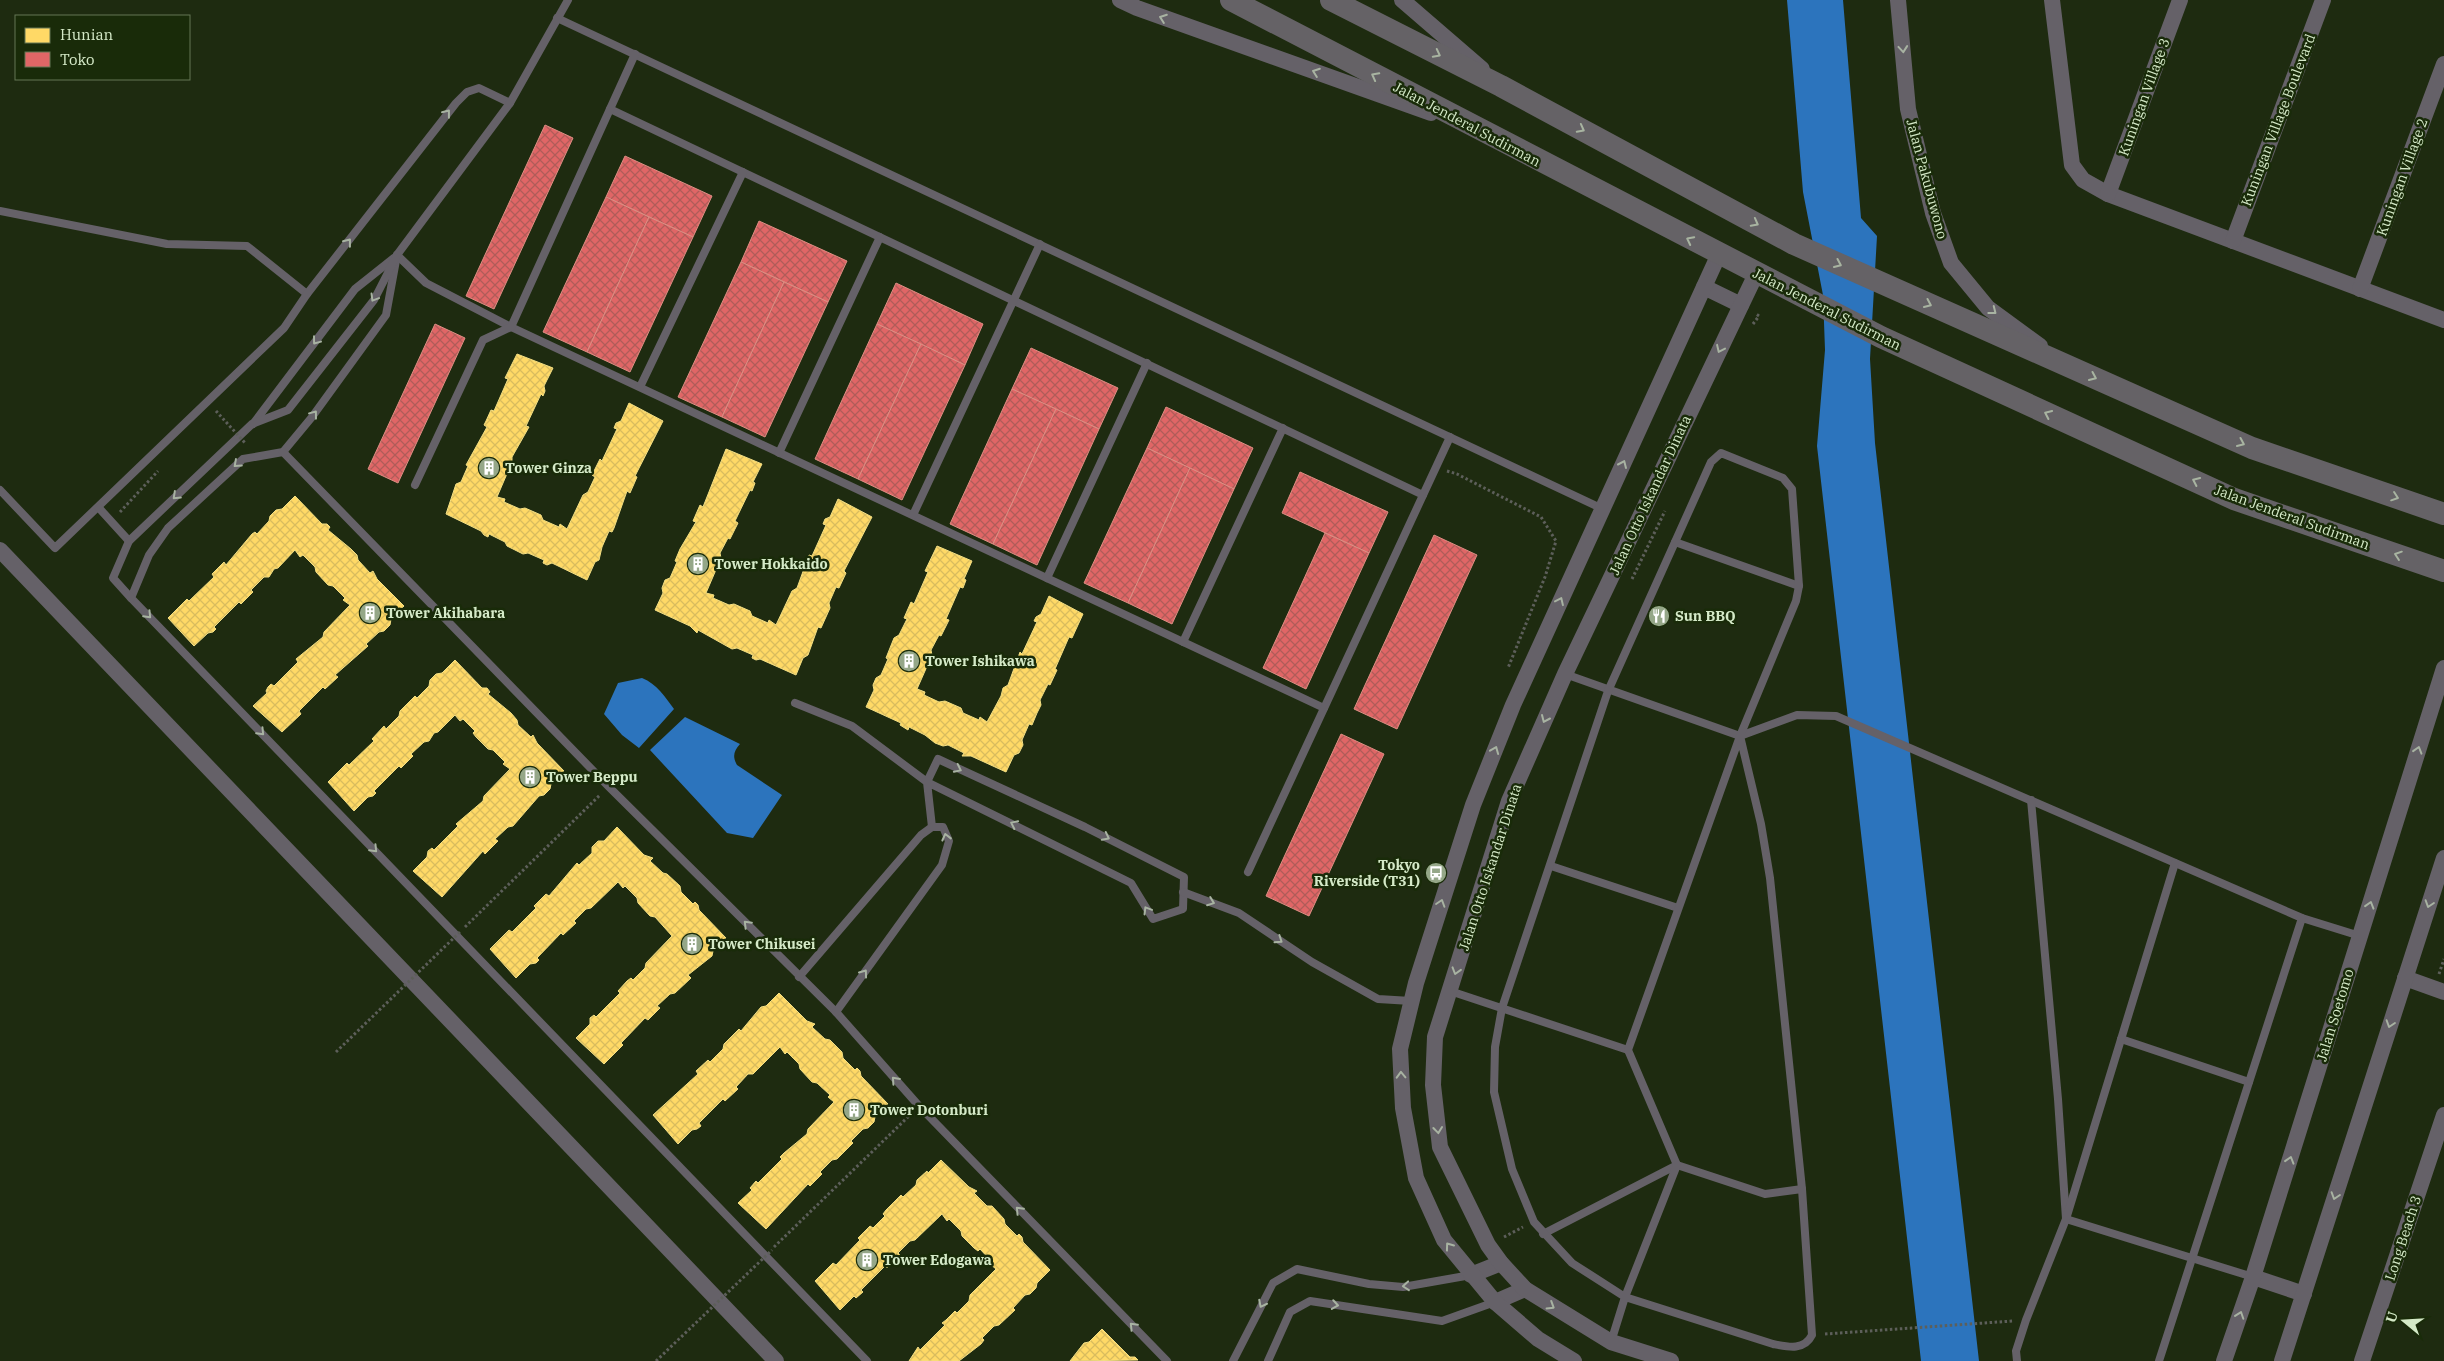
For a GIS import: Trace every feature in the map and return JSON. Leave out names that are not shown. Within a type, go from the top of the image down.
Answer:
[{"type":"main road","name":"Jalan Jenderal Sudirman","points":[[1231,0],[1478,130],[1881,337],[2234,499],[2444,571]]},
{"type":"main road","points":[[1331,0],[1501,86],[1794,244],[2252,448],[2444,514]]},
{"type":"street","points":[[1120,0],[1137,8],[1478,130]]},
{"type":"street","points":[[1402,0],[1501,86]]},
{"type":"street","name":"Jalan Pakubuwono","points":[[1898,0],[1908,109],[1933,213],[1951,263],[1988,308],[2066,365]]},
{"type":"street","points":[[2052,0],[2072,165],[2083,180],[2108,194],[2444,320]]},
{"type":"street","name":"Kuningan Village 3","points":[[2108,194],[2180,0]]},
{"type":"street","name":"Kuningan Village Boulevard","points":[[2233,241],[2323,0]]},
{"type":"street","name":"Kuningan Village 2","points":[[2360,289],[2444,64]]},
{"type":"street","points":[[1574,1361],[1538,1339],[1495,1302],[1444,1240],[1416,1178],[1402,1108],[1400,1049],[1412,1001],[1473,805],[1513,705],[1719,254]]},
{"type":"street","name":"Jalan Otto Iskandar Dinata","points":[[1671,1361],[1611,1342],[1525,1289],[1501,1263],[1488,1245],[1440,1147],[1433,1086],[1435,1037],[1509,801],[1565,674],[1756,274]]},
{"type":"street","points":[[1704,287],[1740,305]]},
{"type":"street","points":[[0,550],[776,1361]]},
{"type":"street","name":"Jalan Soetomo","points":[[2224,1361],[2253,1277],[2444,668]]},
{"type":"street","points":[[2282,1361],[2444,858]]},
{"type":"street","points":[[2405,978],[2444,992]]},
{"type":"street","name":"Long Beach 3","points":[[2362,1361],[2444,1115]]},
{"type":"street","points":[[1471,1275],[1501,1263]]},
{"type":"street","points":[[2253,1277],[2304,1294]]},
{"type":"street","points":[[1495,1302],[1525,1289]]},
{"type":"lane","points":[[252,424],[288,410],[374,300],[397,255],[510,103],[568,0]]},
{"type":"lane","points":[[557,18],[1603,509]]},
{"type":"lane","points":[[415,485],[483,340],[511,327],[635,54]]},
{"type":"lane","points":[[0,490],[56,548],[284,328],[307,294],[466,92],[479,88],[510,103]]},
{"type":"lane","points":[[610,109],[1423,495]]},
{"type":"lane","points":[[640,388],[742,172]]},
{"type":"lane","points":[[0,211],[167,244],[247,246],[307,294]]},
{"type":"lane","points":[[779,452],[880,237]]},
{"type":"lane","points":[[913,515],[1040,244]]},
{"type":"lane","points":[[397,255],[426,283],[511,327],[1324,708]]},
{"type":"lane","points":[[397,255],[355,289],[252,424],[129,541],[113,578],[867,1361]]},
{"type":"lane","points":[[131,598],[149,555],[168,528],[243,459],[283,452],[312,417],[386,315],[397,255]]},
{"type":"lane","points":[[1047,578],[1147,363]]},
{"type":"lane","points":[[1183,642],[1282,428]]},
{"type":"lane","points":[[1248,872],[1450,437]]},
{"type":"lane","points":[[283,452],[608,787],[836,1012],[919,1106],[1167,1361]]},
{"type":"lane","points":[[1611,1342],[1625,1297],[1676,1165],[1628,1050],[1740,736],[1796,601],[1799,586],[1792,489],[1783,478],[1730,455],[1721,453],[1711,462],[1608,691],[1502,1008],[1495,1047],[1494,1092],[1512,1169],[1534,1222],[1572,1263],[1625,1297],[1773,1344],[1795,1348],[1809,1341],[1812,1335],[1802,1189],[1770,878],[1761,824],[1740,736]]},
{"type":"lane","points":[[99,508],[129,541]]},
{"type":"lane","points":[[1675,542],[1799,586]]},
{"type":"lane","points":[[1565,674],[1608,691],[1740,736],[1797,715],[1836,716],[2302,918],[2360,936]]},
{"type":"lane","points":[[795,704],[852,726],[928,782],[1131,883],[1153,919],[1183,909],[1184,877],[1085,827],[938,759],[928,782],[932,827]]},
{"type":"lane","points":[[2031,800],[2058,1099],[2066,1219]]},
{"type":"lane","points":[[800,976],[921,835],[932,827],[943,828],[949,841],[942,865],[836,1012]]},
{"type":"lane","points":[[2017,1361],[2016,1350],[2066,1219],[2174,863]]},
{"type":"lane","points":[[1551,866],[1678,908]]},
{"type":"lane","points":[[1183,892],[1239,913],[1312,962],[1378,999],[1412,1001]]},
{"type":"lane","points":[[2159,1361],[2302,918]]},
{"type":"lane","points":[[1450,991],[1628,1050]]},
{"type":"lane","points":[[2121,1039],[2249,1082]]},
{"type":"lane","points":[[1544,1234],[1676,1165],[1765,1194],[1802,1189]]},
{"type":"lane","points":[[2066,1219],[2253,1277]]},
{"type":"lane","points":[[1233,1361],[1273,1283],[1297,1269],[1369,1284],[1403,1287],[1471,1275]]},
{"type":"lane","points":[[1268,1361],[1290,1312],[1310,1301],[1442,1321],[1495,1302]]},
{"type":"path","points":[[216,411],[246,444]]},
{"type":"path","points":[[111,522],[163,465]]},
{"type":"path","points":[[1436,468],[1457,474],[1542,517],[1556,540],[1545,577],[1507,672]]},
{"type":"path","points":[[336,1052],[608,787]]},
{"type":"path","points":[[656,1361],[919,1106]]},
{"type":"path","points":[[1488,1245],[1534,1222]]},
{"type":"path","points":[[1812,1335],[1905,1330],[2026,1320]]},
{"type":"water","points":[[1787,0],[1843,0],[1861,218],[1877,236],[1870,359],[1875,443],[1979,1361],[1921,1361],[1817,446],[1825,350],[1823,295],[1803,192]]},
{"type":"water","points":[[642,678],[656,687],[674,709],[639,748],[622,735],[604,714],[618,683]]},
{"type":"water","points":[[685,717],[740,744],[734,754],[737,765],[782,795],[753,838],[727,833],[650,750]]},
{"type":"building: Hunian","name":"Tower Ginza","points":[[517,354],[553,368],[544,386],[543,396],[541,394],[526,426],[529,427],[512,457],[512,462],[497,497],[505,499],[504,502],[520,509],[525,508],[541,515],[543,520],[559,527],[560,524],[567,529],[583,495],[588,492],[595,477],[592,475],[600,459],[602,461],[617,429],[614,428],[616,423],[621,421],[629,403],[663,421],[635,476],[637,477],[630,493],[627,491],[614,528],[612,532],[609,531],[599,560],[595,562],[587,580],[552,563],[547,565],[543,563],[544,560],[528,553],[523,554],[507,546],[505,542],[489,534],[488,537],[481,531],[446,514],[456,484],[461,482],[468,466],[466,465],[487,427],[484,425],[491,410],[494,411],[508,379],[505,378]]},
{"type":"building: Hunian","name":"Tower Hokkaido","points":[[726,449],[762,464],[753,482],[755,483],[752,491],[750,490],[735,521],[738,523],[720,553],[721,558],[706,593],[714,595],[713,598],[729,605],[734,604],[750,611],[752,616],[768,623],[769,620],[776,625],[792,591],[797,588],[809,555],[812,556],[826,525],[823,524],[825,519],[830,517],[838,499],[872,517],[844,571],[846,573],[839,588],[836,587],[829,603],[830,608],[821,628],[818,627],[808,655],[803,658],[796,675],[760,659],[756,660],[752,658],[753,655],[737,648],[732,649],[698,630],[697,633],[690,626],[655,610],[663,593],[662,588],[665,580],[670,578],[680,549],[696,522],[693,521],[700,505],[703,507]]},
{"type":"building: Hunian","name":"Tower Akihabara","points":[[295,496],[322,524],[327,524],[330,527],[328,530],[357,555],[358,560],[370,573],[373,571],[377,579],[404,606],[391,619],[390,625],[366,644],[368,646],[335,675],[338,677],[325,689],[323,687],[299,711],[301,714],[282,732],[253,706],[267,693],[266,691],[271,684],[274,686],[298,662],[296,659],[323,637],[324,632],[350,605],[343,600],[345,598],[333,586],[328,585],[316,572],[315,567],[303,555],[300,557],[295,550],[278,568],[274,569],[269,577],[264,577],[251,590],[253,592],[241,604],[239,602],[214,627],[216,629],[213,632],[208,633],[194,646],[168,618],[187,599],[189,601],[214,577],[212,574],[224,562],[226,565],[252,534],[255,532],[257,534],[276,510],[282,509]]},
{"type":"building: Hunian","name":"Tower Ishikawa","points":[[937,546],[972,561],[964,579],[966,580],[963,588],[960,587],[946,619],[949,620],[931,650],[932,655],[917,689],[925,692],[924,695],[939,702],[945,701],[961,708],[963,713],[979,720],[980,717],[987,722],[1001,696],[1003,688],[1008,685],[1020,652],[1022,654],[1037,622],[1034,621],[1041,614],[1049,596],[1083,614],[1072,638],[1069,637],[1050,685],[1048,684],[1040,700],[1041,705],[1032,725],[1029,724],[1022,740],[1023,745],[1019,753],[1014,755],[1006,772],[971,756],[962,756],[964,753],[948,745],[943,746],[935,743],[925,735],[909,727],[908,730],[900,725],[901,723],[866,707],[874,690],[873,685],[876,678],[881,675],[894,638],[899,635],[907,619],[904,618],[911,602],[914,604],[928,572],[925,571]]},
{"type":"building: Hunian","name":"Tower Beppu","points":[[455,660],[482,688],[487,688],[490,692],[488,694],[511,713],[517,720],[518,725],[531,737],[533,735],[537,743],[564,771],[551,784],[550,789],[544,795],[539,796],[513,826],[508,827],[495,839],[498,841],[485,854],[483,851],[442,897],[413,871],[427,857],[428,851],[432,848],[434,850],[458,826],[456,824],[483,801],[484,796],[510,769],[503,764],[505,762],[493,750],[488,749],[476,737],[473,733],[475,731],[463,719],[460,721],[455,715],[438,732],[434,733],[429,741],[424,742],[411,754],[413,756],[401,768],[399,766],[374,791],[376,793],[373,796],[368,797],[354,811],[328,782],[347,763],[349,765],[374,741],[372,739],[384,726],[386,729],[399,716],[400,711],[415,696],[417,698],[429,686],[430,680],[436,674],[442,673]]},
{"type":"building: Hunian","name":"Tower Chikusei","points":[[617,827],[644,855],[653,858],[650,861],[680,886],[681,892],[693,904],[695,902],[698,905],[699,910],[726,938],[713,951],[712,956],[688,975],[691,978],[657,1006],[660,1008],[648,1020],[645,1018],[621,1043],[623,1045],[604,1064],[576,1038],[590,1024],[590,1018],[594,1015],[596,1017],[620,993],[618,991],[627,981],[631,978],[633,980],[645,968],[646,963],[672,936],[655,917],[650,916],[638,903],[637,898],[618,882],[591,908],[586,909],[574,921],[576,923],[563,935],[561,933],[537,958],[539,960],[536,963],[530,964],[516,978],[490,949],[509,930],[512,932],[536,908],[534,906],[546,894],[549,896],[577,863],[579,865],[592,853],[592,847],[598,841],[604,841]]},
{"type":"building: Hunian","name":"Tower Dotonburi","points":[[779,993],[807,1021],[815,1024],[812,1027],[825,1039],[830,1040],[842,1052],[843,1058],[855,1070],[857,1068],[860,1071],[861,1076],[888,1104],[875,1117],[874,1122],[868,1128],[863,1129],[851,1141],[853,1143],[837,1159],[832,1160],[820,1172],[822,1174],[810,1186],[808,1184],[766,1229],[738,1203],[752,1190],[750,1188],[756,1181],[758,1183],[782,1159],[780,1157],[784,1153],[807,1134],[808,1129],[834,1102],[828,1097],[830,1095],[817,1083],[812,1082],[800,1069],[799,1064],[787,1052],[785,1054],[780,1047],[753,1074],[748,1074],[736,1087],[738,1089],[725,1101],[723,1099],[699,1123],[701,1126],[692,1130],[678,1144],[653,1115],[698,1074],[696,1071],[708,1060],[710,1062],[723,1049],[724,1044],[739,1029],[741,1031],[761,1007],[766,1006]]},
{"type":"building: Hunian","name":"Tower Edogawa","points":[[941,1160],[969,1187],[977,1191],[974,1193],[987,1206],[992,1206],[1004,1219],[1005,1224],[1017,1236],[1019,1234],[1022,1237],[1023,1242],[1050,1270],[1037,1283],[1036,1288],[1030,1294],[1025,1295],[1013,1308],[1015,1310],[982,1338],[984,1340],[981,1344],[959,1361],[909,1361],[918,1347],[920,1350],[945,1325],[942,1323],[955,1311],[957,1313],[969,1301],[970,1295],[996,1269],[990,1264],[992,1262],[980,1249],[978,1251],[962,1236],[961,1231],[949,1219],[947,1221],[942,1214],[915,1240],[910,1241],[887,1268],[885,1266],[861,1290],[863,1292],[856,1298],[854,1296],[840,1310],[815,1281],[833,1263],[836,1265],[860,1240],[858,1238],[870,1226],[873,1228],[885,1216],[883,1214],[886,1210],[901,1195],[903,1197],[916,1185],[917,1180],[927,1171],[928,1173]]},
{"type":"building: Hunian","points":[[1102,1329],[1130,1357],[1135,1357],[1138,1360],[1070,1361],[1084,1343],[1089,1342]]},
{"type":"building: Toko","points":[[545,125],[573,138],[494,309],[466,296]]},
{"type":"building: Toko","points":[[625,156],[712,196],[693,237],[606,197]]},
{"type":"building: Toko","points":[[606,197],[649,217],[587,352],[543,332]]},
{"type":"building: Toko","points":[[649,217],[693,237],[630,372],[587,352]]},
{"type":"building: Toko","points":[[759,221],[847,261],[828,302],[741,262]]},
{"type":"building: Toko","points":[[741,262],[784,282],[722,417],[678,397]]},
{"type":"building: Toko","points":[[784,282],[828,302],[765,437],[722,417]]},
{"type":"building: Toko","points":[[896,283],[983,324],[965,365],[877,324]]},
{"type":"building: Toko","points":[[435,324],[465,338],[398,483],[368,469]]},
{"type":"building: Toko","points":[[877,324],[921,344],[858,479],[815,459]]},
{"type":"building: Toko","points":[[921,344],[965,365],[902,500],[858,479]]},
{"type":"building: Toko","points":[[1031,348],[1118,388],[1099,429],[1012,389]]},
{"type":"building: Toko","points":[[1012,389],[1056,409],[993,544],[950,524]]},
{"type":"building: Toko","points":[[1166,407],[1253,448],[1234,489],[1147,448]]},
{"type":"building: Toko","points":[[1056,409],[1099,429],[1037,565],[993,544]]},
{"type":"building: Toko","points":[[1147,448],[1190,468],[1128,603],[1084,583]]},
{"type":"building: Toko","points":[[1190,468],[1234,489],[1172,624],[1128,603]]},
{"type":"building: Toko","points":[[1300,472],[1388,512],[1369,553],[1282,513]]},
{"type":"building: Toko","points":[[1325,533],[1369,553],[1306,689],[1263,668]]},
{"type":"building: Toko","points":[[1434,535],[1477,555],[1397,729],[1354,709]]},
{"type":"building: Toko","points":[[1341,734],[1384,754],[1309,916],[1266,896]]},
{"type":"place","name":"Tower Ginza","points":[[489,468]]},
{"type":"place","name":"Tower Hokkaido","points":[[698,564]]},
{"type":"place","name":"Tower Akihabara","points":[[370,613]]},
{"type":"place","name":"Sun BBQ","points":[[1659,616]]},
{"type":"place","name":"Tower Ishikawa","points":[[909,661]]},
{"type":"place","name":"Tower Beppu","points":[[530,777]]},
{"type":"place","name":"Tokyo Riverside (T31)","points":[[1436,873]]},
{"type":"place","name":"Tower Chikusei","points":[[692,944]]},
{"type":"place","name":"Tower Dotonburi","points":[[854,1110]]},
{"type":"place","name":"Tower Edogawa","points":[[867,1260]]}]
